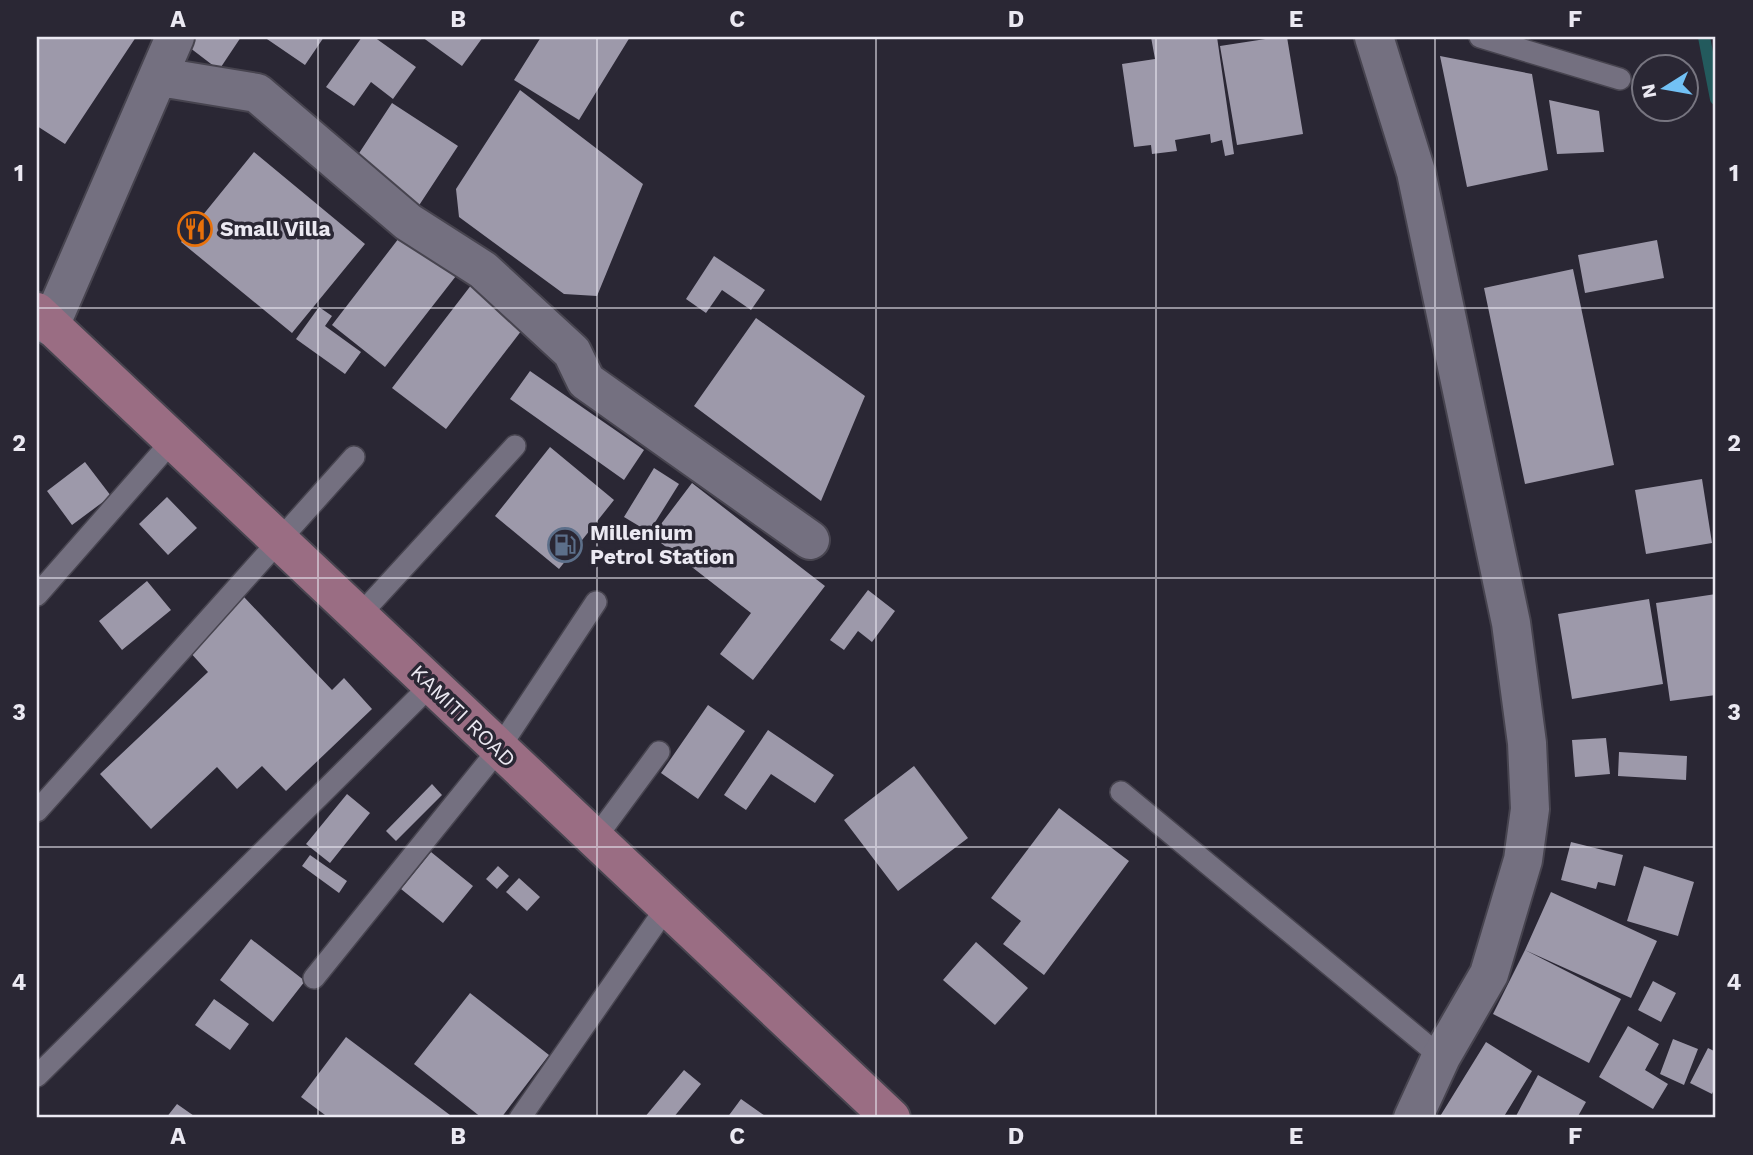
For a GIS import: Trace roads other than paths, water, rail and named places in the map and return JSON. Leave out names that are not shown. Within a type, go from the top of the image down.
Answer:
[{"type":"main road","name":"KAMITI ROAD","points":[[41,327],[173,440],[498,750],[891,1118]]},
{"type":"street","points":[[41,327],[160,77],[175,37]]},
{"type":"street","points":[[1374,37],[1416,172],[1511,622],[1527,743],[1530,809],[1523,860],[1507,922],[1489,974],[1441,1057],[1413,1118]]},
{"type":"street","points":[[160,77],[257,93],[408,222],[483,270],[572,352],[586,381],[810,540]]},
{"type":"lane","points":[[1480,37],[1620,79]]},
{"type":"lane","points":[[37,595],[173,440]]},
{"type":"lane","points":[[359,616],[515,446]]},
{"type":"lane","points":[[37,811],[354,457]]},
{"type":"lane","points":[[314,978],[498,750],[596,602]]},
{"type":"lane","points":[[37,1076],[431,685]]},
{"type":"lane","points":[[594,840],[659,752]]},
{"type":"lane","points":[[1121,792],[1441,1057]]},
{"type":"lane","points":[[520,1118],[666,908]]},
{"type":"waterway","points":[[1704,37],[1716,99]]},
{"type":"place","name":"Small Villa","points":[[195,229]]},
{"type":"place","name":"Millenium Petrol Station","points":[[565,545]]}]
